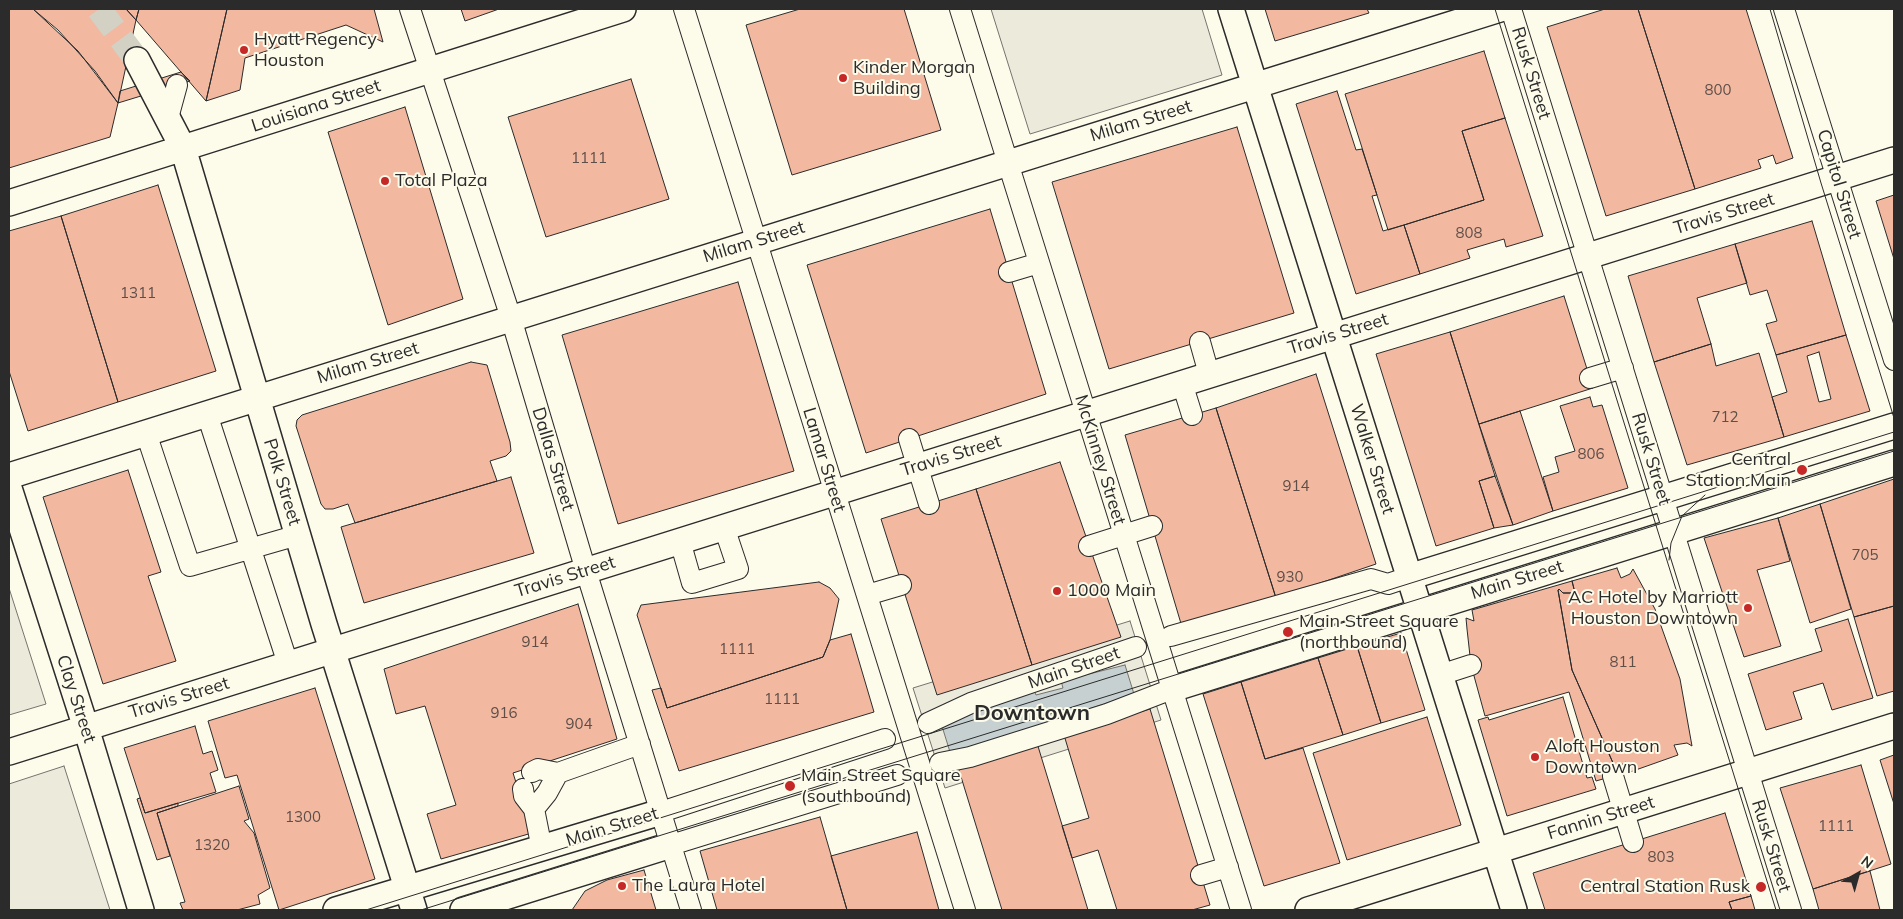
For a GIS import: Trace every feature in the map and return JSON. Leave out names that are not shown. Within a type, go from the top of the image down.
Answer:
[{"type":"main road","name":"Louisiana Street","points":[[9,203],[623,9]]},
{"type":"main road","name":"Walker Street","points":[[1231,9],[1514,910]]},
{"type":"main road","name":"Milam Street","points":[[9,476],[1500,9]]},
{"type":"main road","name":"Polk Street","points":[[137,60],[183,148],[332,650],[410,900]]},
{"type":"main road","name":"Travis Street","points":[[9,752],[1894,160]]},
{"type":"main road","name":"Main Street","points":[[1409,577],[1894,426]]},
{"type":"main road","name":"Main Street","points":[[1172,688],[1894,462]]},
{"type":"main road","name":"Clay Street","points":[[9,488],[86,728],[141,910]]},
{"type":"main road","name":"Fannin Street","points":[[1308,910],[1894,726]]},
{"type":"main road","name":"Main Street","points":[[336,910],[410,900],[542,849],[661,812]]},
{"type":"main road","name":"Main Street","points":[[463,910],[671,845]]},
{"type":"street","name":"Dallas Street","points":[[410,9],[511,318],[586,570],[691,910]]},
{"type":"street","name":"Lamar Street","points":[[684,9],[965,910]]},
{"type":"street","name":"McKinney Street","points":[[960,9],[1241,910]]},
{"type":"street","name":"Rusk Street","points":[[1511,9],[1791,910]]},
{"type":"street","name":"Capitol Street","points":[[1784,9],[1894,360]]},
{"type":"street","points":[[168,118],[177,85]]},
{"type":"street","points":[[1009,272],[1039,263]]},
{"type":"street","points":[[1200,342],[1209,374]]},
{"type":"street","points":[[1590,378],[1623,368]]},
{"type":"street","points":[[1182,383],[1192,415]]},
{"type":"street","points":[[207,414],[288,664]]},
{"type":"street","points":[[146,433],[190,566],[298,535]]},
{"type":"street","points":[[908,439],[929,504]]},
{"type":"street","points":[[1089,546],[1152,526]]},
{"type":"street","points":[[680,541],[692,583],[738,569],[724,527]]},
{"type":"street","name":"Main Street","points":[[1171,636],[1371,579],[1388,584],[1409,577]]},
{"type":"street","points":[[867,595],[902,585]]},
{"type":"street","name":"Main Street","points":[[928,723],[971,703],[1136,647]]},
{"type":"street","points":[[1440,675],[1471,666]]},
{"type":"street","name":"Main Street","points":[[940,763],[970,757],[1098,717],[1172,688]]},
{"type":"street","name":"Main Street","points":[[661,812],[885,739]]},
{"type":"street","points":[[542,849],[534,809],[524,796],[528,781],[538,769],[558,773],[640,744]]},
{"type":"street","points":[[534,809],[547,793],[558,773]]},
{"type":"street","name":"Main Street","points":[[671,845],[897,774]]},
{"type":"street","points":[[1613,776],[1633,842]]},
{"type":"street","points":[[1201,875],[1228,867]]},
{"type":"shaded area","points":[[991,9],[1202,9],[1222,75],[1030,134]]},
{"type":"shaded area","points":[[9,588],[46,704],[9,715]]},
{"type":"shaded area","points":[[1130,621],[1161,720],[945,788],[913,688]]},
{"type":"shaded area","points":[[1125,665],[1134,694],[977,746],[950,752],[941,723],[1034,690],[1036,695],[1063,688],[1061,681]]},
{"type":"shaded area","points":[[64,766],[110,910],[9,910],[9,784]]},
{"type":"building","points":[[9,9],[33,9],[58,30],[95,71],[118,103],[110,137],[9,168]]},
{"type":"building","points":[[33,9],[126,9],[136,20],[118,103],[78,51]]},
{"type":"building","points":[[126,9],[139,9],[136,20]]},
{"type":"building","points":[[139,9],[227,9],[206,101],[136,20]]},
{"type":"building","name":"Hyatt Regency Houston","points":[[227,9],[374,9],[383,42],[346,25],[245,58],[240,90],[206,101]]},
{"type":"building","points":[[461,9],[499,9],[465,21]]},
{"type":"building","name":"Kinder Morgan Building","points":[[800,9],[904,9],[941,130],[792,175],[746,25]]},
{"type":"building","points":[[1265,9],[1367,9],[1369,13],[1275,41]]},
{"type":"building","points":[[1605,9],[1638,9],[1695,189],[1606,216],[1547,27]]},
{"type":"building","points":[[1638,9],[1746,9],[1793,158],[1776,164],[1773,155],[1758,160],[1761,168],[1695,189]]},
{"type":"building","points":[[1484,51],[1505,118],[1462,131],[1484,200],[1388,230],[1345,94]]},
{"type":"building","points":[[181,72],[190,81],[118,103],[120,91]]},
{"type":"building","points":[[631,79],[669,199],[546,237],[508,117]]},
{"type":"building","points":[[1337,91],[1356,150],[1362,149],[1377,195],[1372,196],[1383,231],[1404,225],[1420,274],[1356,294],[1296,104]]},
{"type":"building","name":"Total Plaza","points":[[405,107],[463,299],[388,325],[328,132]]},
{"type":"building","points":[[1505,118],[1543,236],[1506,247],[1504,239],[1467,250],[1470,258],[1420,274],[1404,225],[1484,200],[1462,131]]},
{"type":"building","points":[[1237,127],[1294,313],[1109,369],[1052,182]]},
{"type":"building","points":[[158,185],[216,371],[118,402],[61,216]]},
{"type":"building","points":[[1894,195],[1894,259],[1876,201]]},
{"type":"building","points":[[990,209],[1046,394],[866,453],[807,265]]},
{"type":"building","points":[[61,216],[118,402],[28,431],[9,371],[9,231]]},
{"type":"building","points":[[1812,221],[1846,335],[1776,355],[1766,324],[1777,321],[1767,290],[1750,295],[1735,244]]},
{"type":"building","points":[[1735,244],[1747,283],[1697,298],[1711,344],[1654,362],[1628,276]]},
{"type":"building","points":[[738,282],[794,471],[618,524],[562,335]]},
{"type":"building","points":[[1564,296],[1593,388],[1479,424],[1450,332]]},
{"type":"building","points":[[1450,332],[1495,476],[1479,481],[1494,528],[1436,546],[1376,354]]},
{"type":"building","points":[[1846,335],[1870,411],[1784,437],[1772,397],[1787,392],[1776,355]],"holes":[[[1819,352],[1831,399],[1819,402],[1807,356]]]},
{"type":"building","points":[[1711,344],[1716,366],[1759,353],[1784,437],[1687,465],[1654,362]]},
{"type":"building","points":[[471,362],[487,365],[510,442],[511,451],[506,456],[490,461],[497,481],[355,523],[348,504],[333,509],[325,509],[321,504],[296,426],[297,420],[302,415]]},
{"type":"building","points":[[1316,374],[1376,564],[1276,598],[1216,408]]},
{"type":"building","points":[[1590,397],[1593,407],[1602,405],[1628,488],[1553,511],[1543,477],[1559,472],[1555,457],[1575,451],[1560,406]]},
{"type":"building","points":[[1216,408],[1276,598],[1182,627],[1125,435]]},
{"type":"building","points":[[1520,411],[1553,511],[1513,525],[1479,424]]},
{"type":"building","name":"1000 Main","points":[[1060,462],[1121,637],[1032,665],[976,489]]},
{"type":"building","points":[[128,470],[161,572],[148,576],[176,661],[103,684],[43,497]]},
{"type":"building","points":[[1495,476],[1513,525],[1494,528],[1479,481]]},
{"type":"building","points":[[511,477],[534,553],[364,603],[341,527]]},
{"type":"building","points":[[1894,479],[1894,606],[1854,617],[1820,504]]},
{"type":"building","points":[[976,489],[1032,665],[937,695],[881,519]]},
{"type":"building","points":[[1820,504],[1851,609],[1810,623],[1778,518]]},
{"type":"building","name":"AC Hotel by Marriott Houston Downtown","points":[[1778,518],[1790,561],[1757,570],[1781,646],[1744,657],[1704,538]]},
{"type":"building","points":[[1617,568],[1621,578],[1630,574],[1633,569],[1655,609],[1680,679],[1692,746],[1687,743],[1674,745],[1678,755],[1630,772],[1626,762],[1618,767],[1617,772],[1572,670],[1558,590],[1563,593],[1575,593],[1572,581]]},
{"type":"building","points":[[1572,581],[1575,593],[1563,593],[1558,590],[1572,670],[1617,772],[1613,776],[1596,781],[1569,692],[1485,716],[1471,665],[1466,618],[1474,621],[1472,610]]},
{"type":"building","points":[[819,582],[830,588],[839,599],[830,640],[823,657],[667,708],[637,615],[641,605]]},
{"type":"building","points":[[578,604],[617,739],[513,773],[532,833],[441,859],[427,814],[456,805],[425,706],[396,714],[384,669]]},
{"type":"building","points":[[1894,606],[1894,691],[1877,696],[1854,617]]},
{"type":"building","points":[[1848,619],[1873,698],[1832,710],[1823,683],[1793,692],[1802,719],[1766,730],[1748,674],[1822,651],[1815,629]]},
{"type":"building","points":[[1401,633],[1425,710],[1381,723],[1357,646]]},
{"type":"building","points":[[851,634],[874,712],[679,771],[652,690],[661,688],[667,708],[823,657],[830,640]]},
{"type":"building","points":[[1357,646],[1381,723],[1343,735],[1318,658]]},
{"type":"building","points":[[1318,658],[1343,735],[1265,759],[1241,682]]},
{"type":"building","points":[[1241,682],[1265,759],[1303,748],[1340,863],[1264,886],[1203,694]]},
{"type":"building","points":[[315,688],[375,879],[279,910],[237,775],[225,778],[208,721]]},
{"type":"building","name":"Aloft Houston Downtown","points":[[1563,697],[1587,778],[1592,777],[1596,789],[1507,816],[1478,720],[1488,717],[1489,720]]},
{"type":"building","points":[[1150,709],[1210,905],[1192,910],[1117,910],[1098,850],[1072,858],[1062,826],[1089,818],[1064,735]]},
{"type":"building","points":[[1427,717],[1461,825],[1347,860],[1313,753]]},
{"type":"building","points":[[195,726],[203,754],[212,751],[218,770],[210,773],[216,792],[145,813],[124,748]]},
{"type":"building","points":[[1037,743],[1088,910],[1002,910],[958,767]]},
{"type":"building","points":[[1894,755],[1894,804],[1880,760]]},
{"type":"building","points":[[1861,765],[1891,864],[1813,889],[1780,788]]},
{"type":"building","points":[[239,786],[249,819],[244,821],[254,833],[270,888],[258,895],[260,904],[237,910],[183,910],[180,903],[185,902],[157,813]]},
{"type":"building","points":[[140,798],[145,813],[178,803],[178,806],[157,813],[170,856],[157,860],[137,799]]},
{"type":"building","points":[[1725,813],[1751,896],[1729,902],[1732,910],[1545,910],[1533,873]]},
{"type":"building","points":[[820,817],[847,910],[717,910],[700,851]]},
{"type":"building","points":[[917,832],[939,910],[847,910],[831,856]]},
{"type":"building","name":"The Laura Hotel","points":[[644,870],[656,910],[572,910],[585,891],[607,880]]},
{"type":"building","points":[[1870,871],[1880,910],[1819,910],[1813,889]]},
{"type":"building","points":[[1751,896],[1755,910],[1732,910],[1729,902]]},
{"type":"tunnel","points":[[99,9],[137,60]]},
{"type":"tram line","points":[[1495,9],[1776,910]]},
{"type":"tram line","points":[[1770,9],[1821,183],[1894,418]]},
{"type":"tram line","points":[[366,910],[1894,432]]},
{"type":"tram line","points":[[421,910],[1894,451]]},
{"type":"tram line","points":[[1669,560],[1671,543],[1682,516],[1705,495]]},
{"type":"place","name":"Hyatt Regency Houston","points":[[244,50]]},
{"type":"place","name":"Kinder Morgan Building","points":[[843,78]]},
{"type":"place","name":"Total Plaza","points":[[385,181]]},
{"type":"place","name":"Central Station Main","points":[[1802,470]]},
{"type":"place","name":"1000 Main","points":[[1057,591]]},
{"type":"place","name":"AC Hotel by Marriott Houston Downtown","points":[[1748,608]]},
{"type":"place","name":"Main Street Square (northbound)","points":[[1288,632]]},
{"type":"place","name":"Aloft Houston Downtown","points":[[1535,757]]},
{"type":"place","name":"Main Street Square (southbound)","points":[[790,786]]},
{"type":"place","name":"The Laura Hotel","points":[[622,886]]},
{"type":"place","name":"Central Station Rusk","points":[[1761,887]]},
{"type":"district","name":"Downtown","points":[[1032,713]]}]
